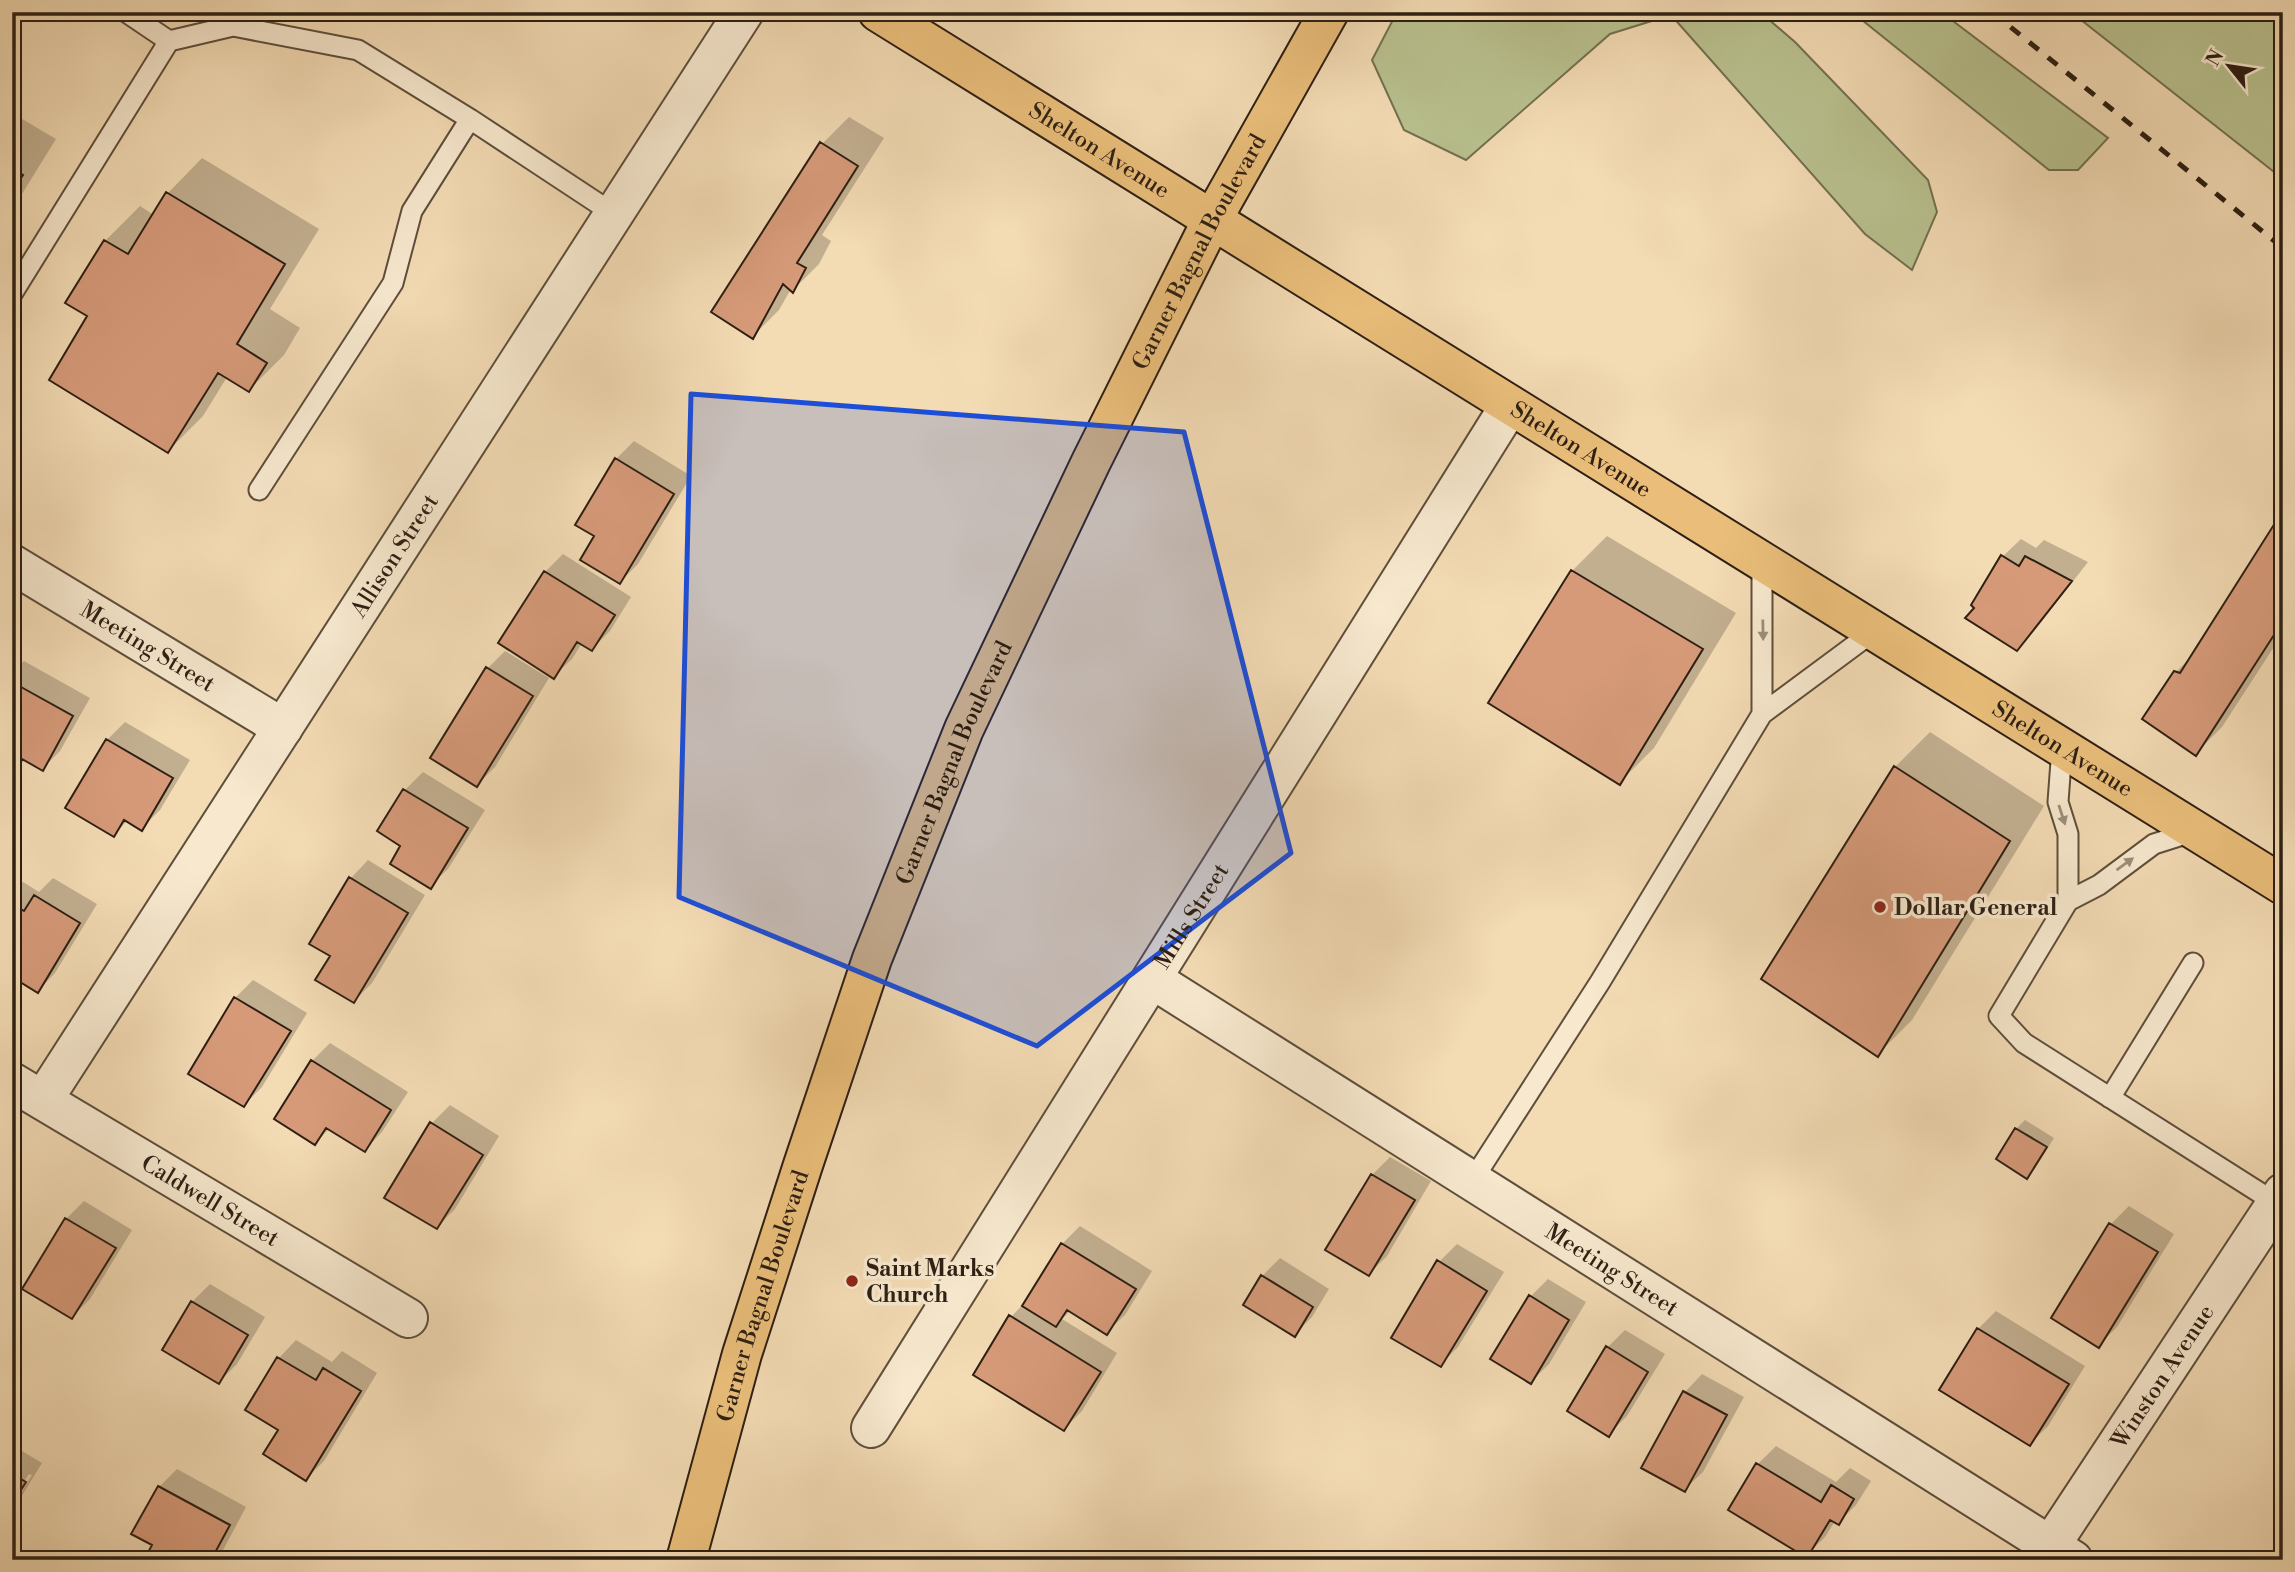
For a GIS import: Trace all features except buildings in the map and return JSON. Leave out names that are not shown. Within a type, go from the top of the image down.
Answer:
[{"type":"main road","name":"Shelton Avenue","points":[[878,12],[2283,885]]},
{"type":"main road","name":"Garner Bagnal Boulevard","points":[[686,1560],[742,1354],[872,959],[964,729],[1091,462],[1212,220],[1329,12]]},
{"type":"street","name":"Allison Street","points":[[28,1091],[283,728],[744,12]]},
{"type":"street","name":"Mills Street","points":[[871,1428],[1510,405]]},
{"type":"street","name":"Meeting Street","points":[[12,564],[283,728]]},
{"type":"street","name":"Meeting Street","points":[[1152,979],[2055,1555]]},
{"type":"street","name":"Caldwell Street","points":[[28,1091],[408,1318]]},
{"type":"street","name":"Winston Avenue","points":[[2055,1555],[2280,1198]]},
{"type":"lane","points":[[126,12],[169,41]]},
{"type":"lane","points":[[12,294],[169,41],[233,26],[358,50],[470,119],[614,214]]},
{"type":"lane","points":[[259,490],[393,283],[412,211],[470,119]]},
{"type":"lane","points":[[1762,561],[1762,714]]},
{"type":"lane","points":[[1472,1181],[1600,982],[1762,714],[1874,631]]},
{"type":"lane","points":[[2063,748],[2058,802],[2068,834],[2068,901],[1999,1016],[2024,1043],[2110,1098],[2280,1198]]},
{"type":"lane","points":[[2068,901],[2099,885],[2154,844],[2196,831]]},
{"type":"lane","points":[[2110,1098],[2193,963]]},
{"type":"highlighted area","points":[[691,394],[1184,432],[1291,853],[1037,1046],[679,897]]},
{"type":"green space","points":[[1397,12],[1760,12],[1795,42],[1928,180],[1937,212],[1912,270],[1865,234],[1671,15],[1610,34],[1466,160],[1404,130],[1372,60]]},
{"type":"green space","points":[[1852,12],[1941,12],[2108,138],[2078,170],[2049,170]]},
{"type":"green space","points":[[2071,12],[2283,12],[2283,179]]},
{"type":"railway","points":[[1992,12],[2283,248]]},
{"type":"place","name":"Dollar General","points":[[1880,907]]},
{"type":"place","name":"Saint Marks Church","points":[[852,1281]]}]
